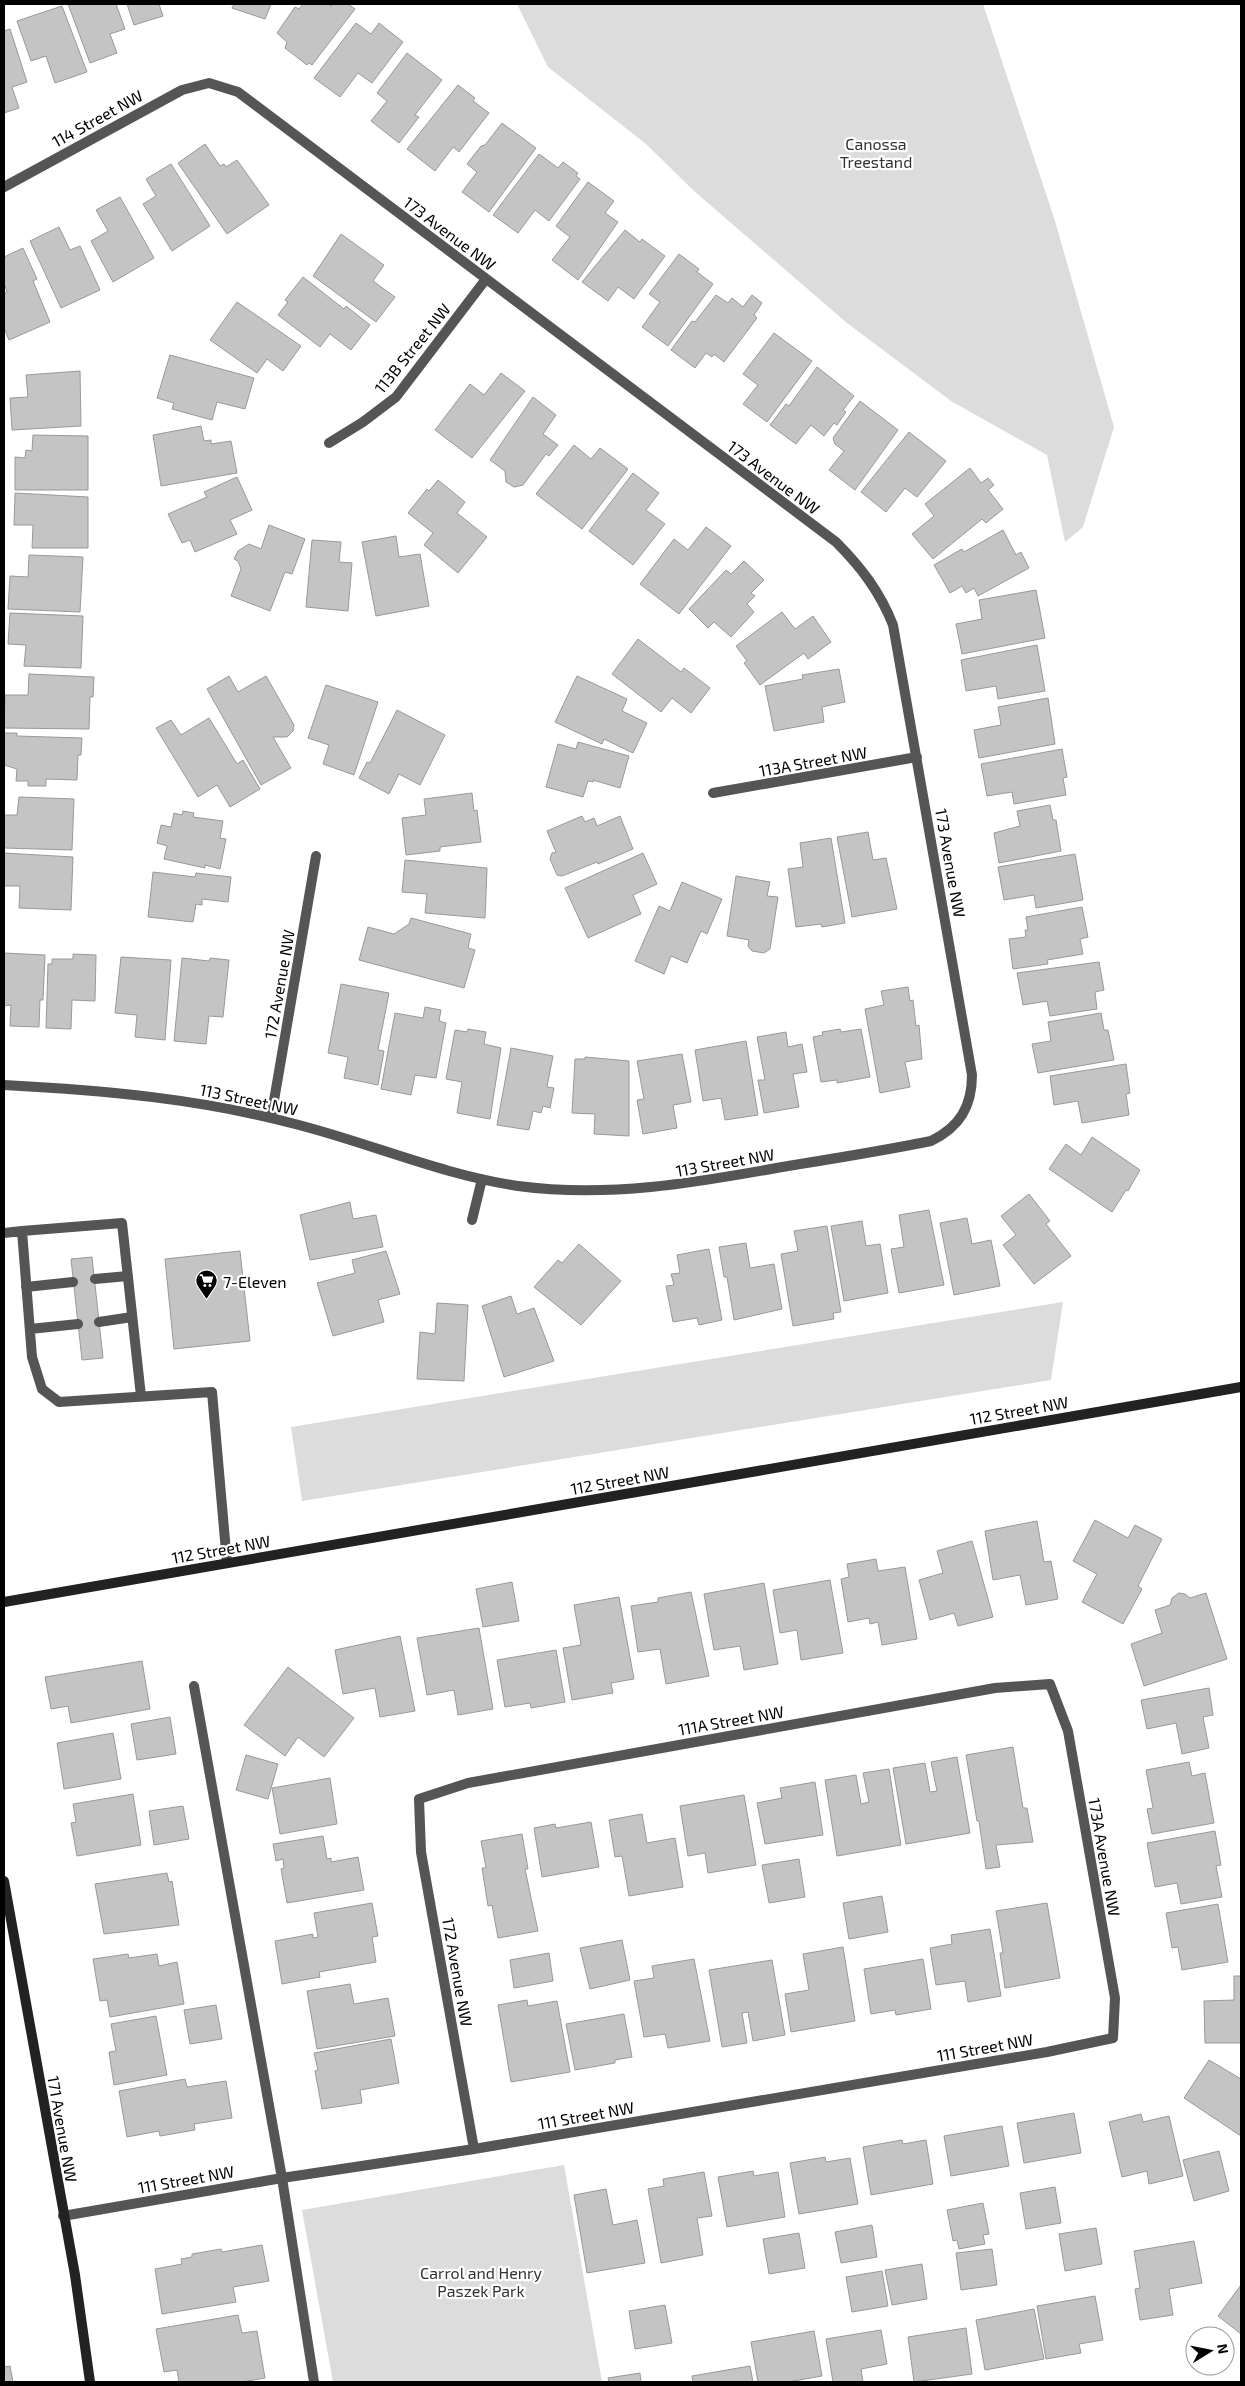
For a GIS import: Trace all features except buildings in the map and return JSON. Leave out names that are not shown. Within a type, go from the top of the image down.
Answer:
[{"type":"main road","name":"112 Street NW","points":[[4,1602],[1241,1386]]},
{"type":"main road","name":"171 Avenue NW","points":[[4,1881],[85,2336],[90,2382]]},
{"type":"street","name":"114 Street NW","points":[[4,187],[166,97],[182,90],[209,83]]},
{"type":"street","name":"173 Avenue NW","points":[[209,83],[226,87],[250,98],[486,279],[836,542],[856,561],[876,588],[893,625],[972,1075],[970,1100],[963,1116]]},
{"type":"street","name":"113B Street NW","points":[[329,443],[363,422],[396,397],[486,279]]},
{"type":"street","name":"113A Street NW","points":[[713,794],[917,758]]},
{"type":"street","name":"172 Avenue NW","points":[[272,1118],[316,856]]},
{"type":"street","name":"113 Street NW","points":[[4,1086],[83,1089],[140,1095],[272,1118],[482,1179],[517,1186],[578,1191],[661,1187],[931,1140],[948,1131],[963,1116]]},
{"type":"street","points":[[472,1220],[482,1179]]},
{"type":"street","points":[[4,1232],[122,1223],[141,1396]]},
{"type":"street","points":[[22,1231],[32,1357],[42,1389],[59,1402],[212,1392],[227,1563]]},
{"type":"street","points":[[95,1279],[128,1276]]},
{"type":"street","points":[[26,1287],[73,1282]]},
{"type":"street","points":[[99,1322],[132,1317]]},
{"type":"street","points":[[30,1329],[78,1324]]},
{"type":"street","name":"111A Street NW","points":[[420,1799],[468,1782],[995,1688],[1050,1684]]},
{"type":"street","name":"173A Avenue NW","points":[[1050,1684],[1068,1731],[1115,1998],[1113,2038]]},
{"type":"street","points":[[194,1686],[282,2178],[314,2382]]},
{"type":"street","name":"172 Avenue NW","points":[[420,1799],[421,1852],[474,2149]]},
{"type":"street","name":"111 Street NW","points":[[63,2216],[1047,2052],[1113,2038]]},
{"type":"green space","name":"Canossa Treestand","points":[[517,4],[983,4],[1055,221],[1114,427],[1083,527],[1065,542],[1047,455],[951,401],[847,323],[694,191],[646,144],[548,67]]},
{"type":"green space","points":[[1063,1302],[1051,1380],[302,1501],[291,1427]]},
{"type":"green space","name":"Carrol and Henry Paszek Park","points":[[564,2165],[602,2382],[333,2382],[302,2210]]},
{"type":"place","name":"7-Eleven","points":[[207,1300]]}]
